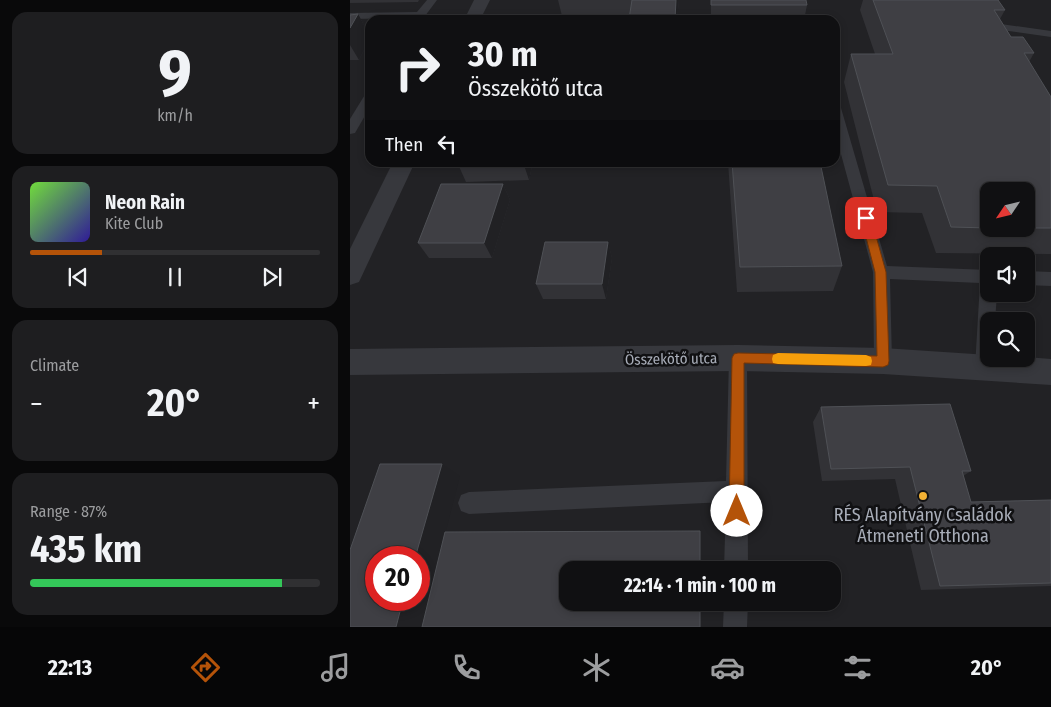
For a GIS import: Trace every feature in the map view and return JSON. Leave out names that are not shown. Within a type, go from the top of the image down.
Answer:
[{"type":"street","points":[[474,15],[482,0]]},
{"type":"street","points":[[350,274],[402,167]]},
{"type":"street","name":"Összekötő utca","points":[[350,362],[738,358],[883,361],[1051,372]]},
{"type":"lane","points":[[419,15],[432,0]]},
{"type":"lane","points":[[965,0],[998,27],[1008,43]]},
{"type":"lane","points":[[350,16],[365,16]]},
{"type":"lane","points":[[998,27],[1051,34]]},
{"type":"lane","points":[[350,130],[365,104]]},
{"type":"lane","points":[[840,126],[881,272],[883,361]]},
{"type":"lane","points":[[881,272],[989,277],[984,368]]},
{"type":"lane","points":[[1035,278],[1051,279]]},
{"type":"lane","points":[[736,561],[738,358]]},
{"type":"lane","points":[[470,503],[737,491]]},
{"type":"lane","points":[[736,611],[736,627]]},
{"type":"shaded area","points":[[350,0],[1051,0],[1051,627],[350,627]]},
{"type":"building","points":[[632,0],[676,0],[675,15],[630,15]]},
{"type":"building","points":[[711,0],[806,0],[807,5],[711,5]]},
{"type":"building","points":[[873,0],[998,0],[1005,10],[994,10],[1011,37],[1023,37],[1034,53],[1024,53],[1051,97],[1051,228],[1035,228],[1035,182],[980,182],[980,228],[951,227],[937,186],[888,185],[851,54],[893,54]]},
{"type":"building","points":[[358,14],[350,28],[350,15]]},
{"type":"building","points":[[732,167],[821,167],[842,266],[740,267]]},
{"type":"building","points":[[441,184],[503,184],[484,243],[418,243]]},
{"type":"building","points":[[545,242],[608,242],[602,284],[536,284]]},
{"type":"building","name":"RÉS Alapítvány Családok Átmeneti Otthona","points":[[950,404],[971,471],[962,471],[971,502],[1051,500],[1051,583],[940,586],[910,467],[831,469],[821,407]]},
{"type":"building","points":[[380,464],[442,464],[418,546],[365,546],[365,611],[400,611],[396,627],[350,627],[350,550]]},
{"type":"building","points":[[700,531],[700,561],[559,561],[559,611],[700,611],[700,627],[422,627],[426,611],[430,611],[430,594],[445,532]]},
{"type":"slow traffic","points":[[778,359],[866,361]]},
{"type":"place","name":"RÉS Alapítvány Családok Átmeneti Otthona","points":[[923,496]]},
{"type":"route","points":[[737,511],[738,358],[883,361],[881,272],[866,218]]}]
